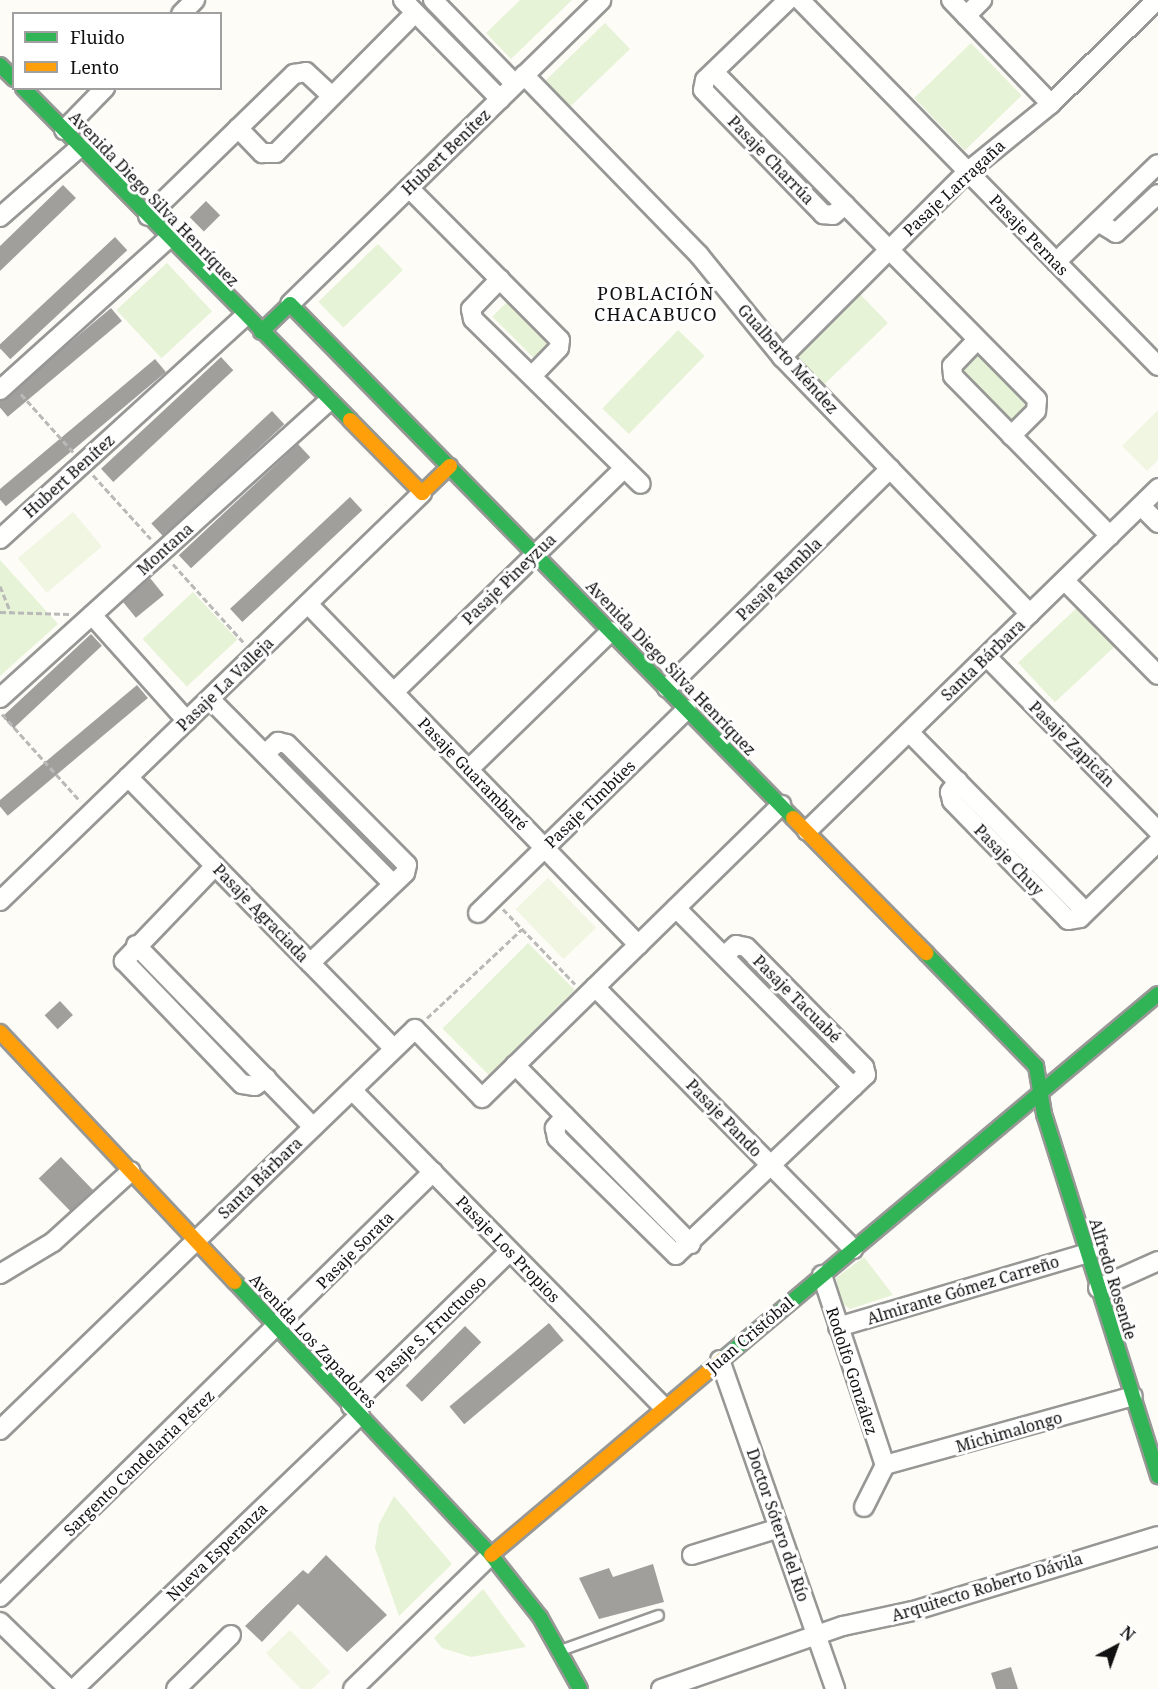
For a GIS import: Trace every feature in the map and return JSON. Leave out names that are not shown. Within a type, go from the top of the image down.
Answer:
[{"type":"street","points":[[183,12],[195,0]]},
{"type":"street","name":"Gualberto Méndez","points":[[433,0],[699,255],[782,357],[1030,614]]},
{"type":"street","name":"Hubert Benítez","points":[[290,304],[601,0]]},
{"type":"street","name":"Pasaje Charrúa","points":[[788,0],[708,79],[823,214],[833,215],[845,205],[1038,402],[1011,436]]},
{"type":"street","name":"Pasaje Pernas","points":[[800,0],[967,172],[1156,361]]},
{"type":"street","points":[[951,0],[1051,104]]},
{"type":"street","points":[[966,16],[982,0]]},
{"type":"street","points":[[238,128],[262,153],[273,155],[332,96],[409,6],[500,99]]},
{"type":"street","name":"Pasaje Larragaña","points":[[782,357],[967,172],[1051,104],[1154,10]]},
{"type":"street","points":[[0,65],[12,77]]},
{"type":"street","points":[[148,216],[297,72],[310,74],[332,96]]},
{"type":"street","name":"Avenida Diego Silva Henríquez","points":[[25,90],[245,316],[422,493]]},
{"type":"street","points":[[64,130],[103,90]]},
{"type":"street","points":[[0,217],[80,147]]},
{"type":"street","points":[[1056,262],[1158,164]]},
{"type":"street","points":[[409,188],[560,340],[559,348],[532,376]]},
{"type":"street","points":[[1098,222],[1116,233],[1158,194]]},
{"type":"street","points":[[5,385],[169,238]]},
{"type":"street","points":[[500,279],[470,313],[641,484]]},
{"type":"street","points":[[261,332],[290,304]]},
{"type":"street","name":"Avenida Diego Silva Henríquez","points":[[290,304],[1036,1066],[1042,1091]]},
{"type":"street","name":"Hubert Benítez","points":[[0,539],[245,316]]},
{"type":"street","points":[[977,340],[952,373],[1110,536]]},
{"type":"street","name":"Montana","points":[[0,698],[329,401]]},
{"type":"street","name":"Pasaje La Valleja","points":[[0,901],[450,466]]},
{"type":"street","name":"Pasaje Pineyzua","points":[[393,692],[624,468]]},
{"type":"street","name":"Pasaje Rambla","points":[[667,688],[890,469]]},
{"type":"street","name":"Santa Bárbara","points":[[807,831],[1158,488]]},
{"type":"street","points":[[1141,506],[1158,523]]},
{"type":"street","points":[[1065,581],[1158,675]]},
{"type":"street","name":"Pasaje Guarambaré","points":[[308,603],[638,945]]},
{"type":"street","points":[[92,615],[187,721]]},
{"type":"street","points":[[469,769],[611,631]]},
{"type":"street","name":"Pasaje Zapicán","points":[[987,657],[1158,831]]},
{"type":"street","points":[[210,699],[265,754],[278,742],[287,744],[407,865],[393,884],[310,963]]},
{"type":"street","name":"Pasaje Timbúes","points":[[478,914],[687,709]]},
{"type":"street","name":"Pasaje Chuy","points":[[909,732],[958,781],[950,792],[952,801],[1056,909],[1073,921],[1086,912],[1158,842]]},
{"type":"street","name":"Pasaje Agraciada","points":[[128,777],[394,1049]]},
{"type":"street","points":[[415,1029],[482,1098],[781,805]]},
{"type":"street","points":[[215,866],[136,945],[124,961],[239,1081],[250,1086],[266,1078],[313,1127]]},
{"type":"street","name":"Pasaje Tacuabé","points":[[676,908],[724,957],[853,1088],[867,1071],[746,947],[736,945],[724,957]]},
{"type":"street","name":"Pasaje Pando","points":[[590,991],[853,1249]]},
{"type":"street","name":"Juan Cristóbal","points":[[353,1689],[491,1555],[663,1407],[1158,994]]},
{"type":"street","name":"Santa Bárbara","points":[[0,1430],[415,1029]]},
{"type":"street","name":"Avenida Los Zapadores","points":[[3,1041],[131,1171],[491,1555],[560,1650],[580,1689]]},
{"type":"street","points":[[515,1065],[565,1116],[683,1250],[853,1088]]},
{"type":"street","name":"Pasaje Los Propios","points":[[352,1090],[663,1407]]},
{"type":"street","name":"Alfredo Rosende","points":[[1042,1091],[1044,1114],[1158,1476]]},
{"type":"street","points":[[0,1274],[52,1242],[131,1171]]},
{"type":"street","name":"Pasaje Sorata","points":[[279,1329],[433,1172]]},
{"type":"street","name":"Pasaje S. Fructuoso","points":[[356,1411],[510,1251]]},
{"type":"street","name":"Almirante Gómez Carreño","points":[[838,1327],[1088,1253]]},
{"type":"street","points":[[1098,1287],[1158,1261]]},
{"type":"street","name":"Rodolfo González","points":[[822,1275],[885,1464]]},
{"type":"street","name":"Sargento Candelaria Pérez","points":[[0,1598],[279,1329]]},
{"type":"street","name":"Doctor Sótero del Río","points":[[720,1360],[835,1689]]},
{"type":"street","name":"Michimalongo","points":[[885,1464],[1133,1396]]},
{"type":"street","name":"Nueva Esperanza","points":[[74,1689],[356,1411]]},
{"type":"street","points":[[864,1508],[885,1464]]},
{"type":"street","points":[[692,1555],[779,1528]]},
{"type":"street","name":"Arquitecto Roberto Dávila","points":[[661,1689],[816,1636],[1158,1536]]},
{"type":"street","points":[[0,1622],[69,1689]]},
{"type":"street","points":[[176,1689],[231,1635]]},
{"type":"lane","points":[[560,1650],[658,1615]]},
{"type":"path","points":[[5,385],[83,463],[254,655]]},
{"type":"path","points":[[0,586],[11,613]]},
{"type":"path","points":[[0,612],[92,615]]},
{"type":"path","points":[[0,712],[91,813]]},
{"type":"path","points":[[493,899],[522,929],[590,991]]},
{"type":"path","points":[[415,1029],[522,929]]},
{"type":"green space","points":[[520,0],[572,0],[511,59],[486,33]]},
{"type":"green space","points":[[605,23],[630,49],[570,107],[545,81]]},
{"type":"green space","points":[[971,43],[1022,96],[965,150],[914,98]]},
{"type":"green space","points":[[378,244],[403,270],[343,328],[318,302]]},
{"type":"green space","points":[[167,263],[212,311],[162,358],[117,310]]},
{"type":"green space","points":[[858,292],[888,323],[821,388],[791,357]]},
{"type":"green space","points":[[510,299],[554,343],[536,361],[492,317]]},
{"type":"green space","points":[[678,330],[705,356],[629,434],[602,408]]},
{"type":"green space","points":[[974,352],[982,352],[1032,403],[1011,426],[958,375]]},
{"type":"green space","points":[[1158,410],[1158,460],[1147,471],[1122,446]]},
{"type":"green space","points":[[73,512],[102,546],[47,593],[18,558]]},
{"type":"green space","points":[[0,560],[58,624],[0,676]]},
{"type":"green space","points":[[193,592],[237,640],[187,687],[143,639]]},
{"type":"green space","points":[[1081,604],[1118,643],[1055,702],[1018,663]]},
{"type":"green space","points":[[548,878],[596,928],[564,959],[516,909]]},
{"type":"green space","points":[[528,943],[575,990],[489,1075],[442,1029]]},
{"type":"green space","points":[[864,1257],[893,1295],[850,1309],[840,1302],[836,1278]]},
{"type":"green space","points":[[394,1496],[452,1564],[399,1616],[375,1548],[379,1524]]},
{"type":"green space","points":[[483,1589],[526,1647],[471,1657],[442,1648],[434,1638]]},
{"type":"green space","points":[[290,1630],[330,1672],[312,1689],[301,1689],[266,1653]]},
{"type":"building","points":[[63,185],[76,198],[0,271],[0,246]]},
{"type":"building","points":[[206,201],[220,215],[204,231],[190,217]]},
{"type":"building","points":[[115,237],[127,250],[10,359],[0,348],[0,344]]},
{"type":"building","points":[[111,308],[122,321],[8,417],[0,408],[0,401]]},
{"type":"building","points":[[221,357],[233,370],[113,482],[101,469]]},
{"type":"building","points":[[155,359],[166,372],[6,506],[0,499],[0,489]]},
{"type":"building","points":[[272,411],[284,424],[164,537],[151,524]]},
{"type":"building","points":[[298,444],[310,457],[191,568],[179,555]]},
{"type":"building","points":[[350,497],[362,510],[242,622],[230,609]]},
{"type":"building","points":[[150,578],[164,595],[136,618],[122,601]]},
{"type":"building","points":[[91,634],[102,646],[13,728],[3,717]]},
{"type":"building","points":[[137,685],[148,698],[8,816],[0,806],[0,800]]},
{"type":"building","points":[[60,1001],[73,1015],[58,1029],[45,1015]]},
{"type":"building","points":[[61,1157],[93,1190],[71,1212],[39,1179]]},
{"type":"building","points":[[549,1323],[564,1341],[464,1424],[449,1407]]},
{"type":"building","points":[[465,1326],[481,1342],[422,1402],[406,1385]]},
{"type":"building","points":[[326,1555],[387,1615],[347,1652],[298,1604],[262,1642],[245,1626],[303,1570],[308,1574]]},
{"type":"building","points":[[653,1564],[664,1602],[599,1619],[579,1578],[609,1568],[613,1577]]},
{"type":"building","points":[[1011,1667],[1018,1689],[996,1689],[991,1673]]},
{"type":"traffic: fast","points":[[0,65],[12,77]]},
{"type":"traffic: fast","points":[[25,90],[350,420]]},
{"type":"traffic: fast","points":[[261,332],[290,304],[793,818]]},
{"type":"traffic: fast","points":[[926,953],[1036,1066],[1044,1114],[1158,1476]]},
{"type":"traffic: fast","points":[[723,1359],[1158,994]]},
{"type":"traffic: fast","points":[[235,1282],[491,1555],[540,1617],[580,1689]]},
{"type":"traffic: slow","points":[[350,420],[422,493],[450,466]]},
{"type":"traffic: slow","points":[[793,818],[926,953]]},
{"type":"traffic: slow","points":[[0,1032],[235,1282]]},
{"type":"traffic: slow","points":[[491,1555],[723,1359]]},
{"type":"district","name":"POBLACIÓN CHACABUCO","points":[[656,304]]}]
